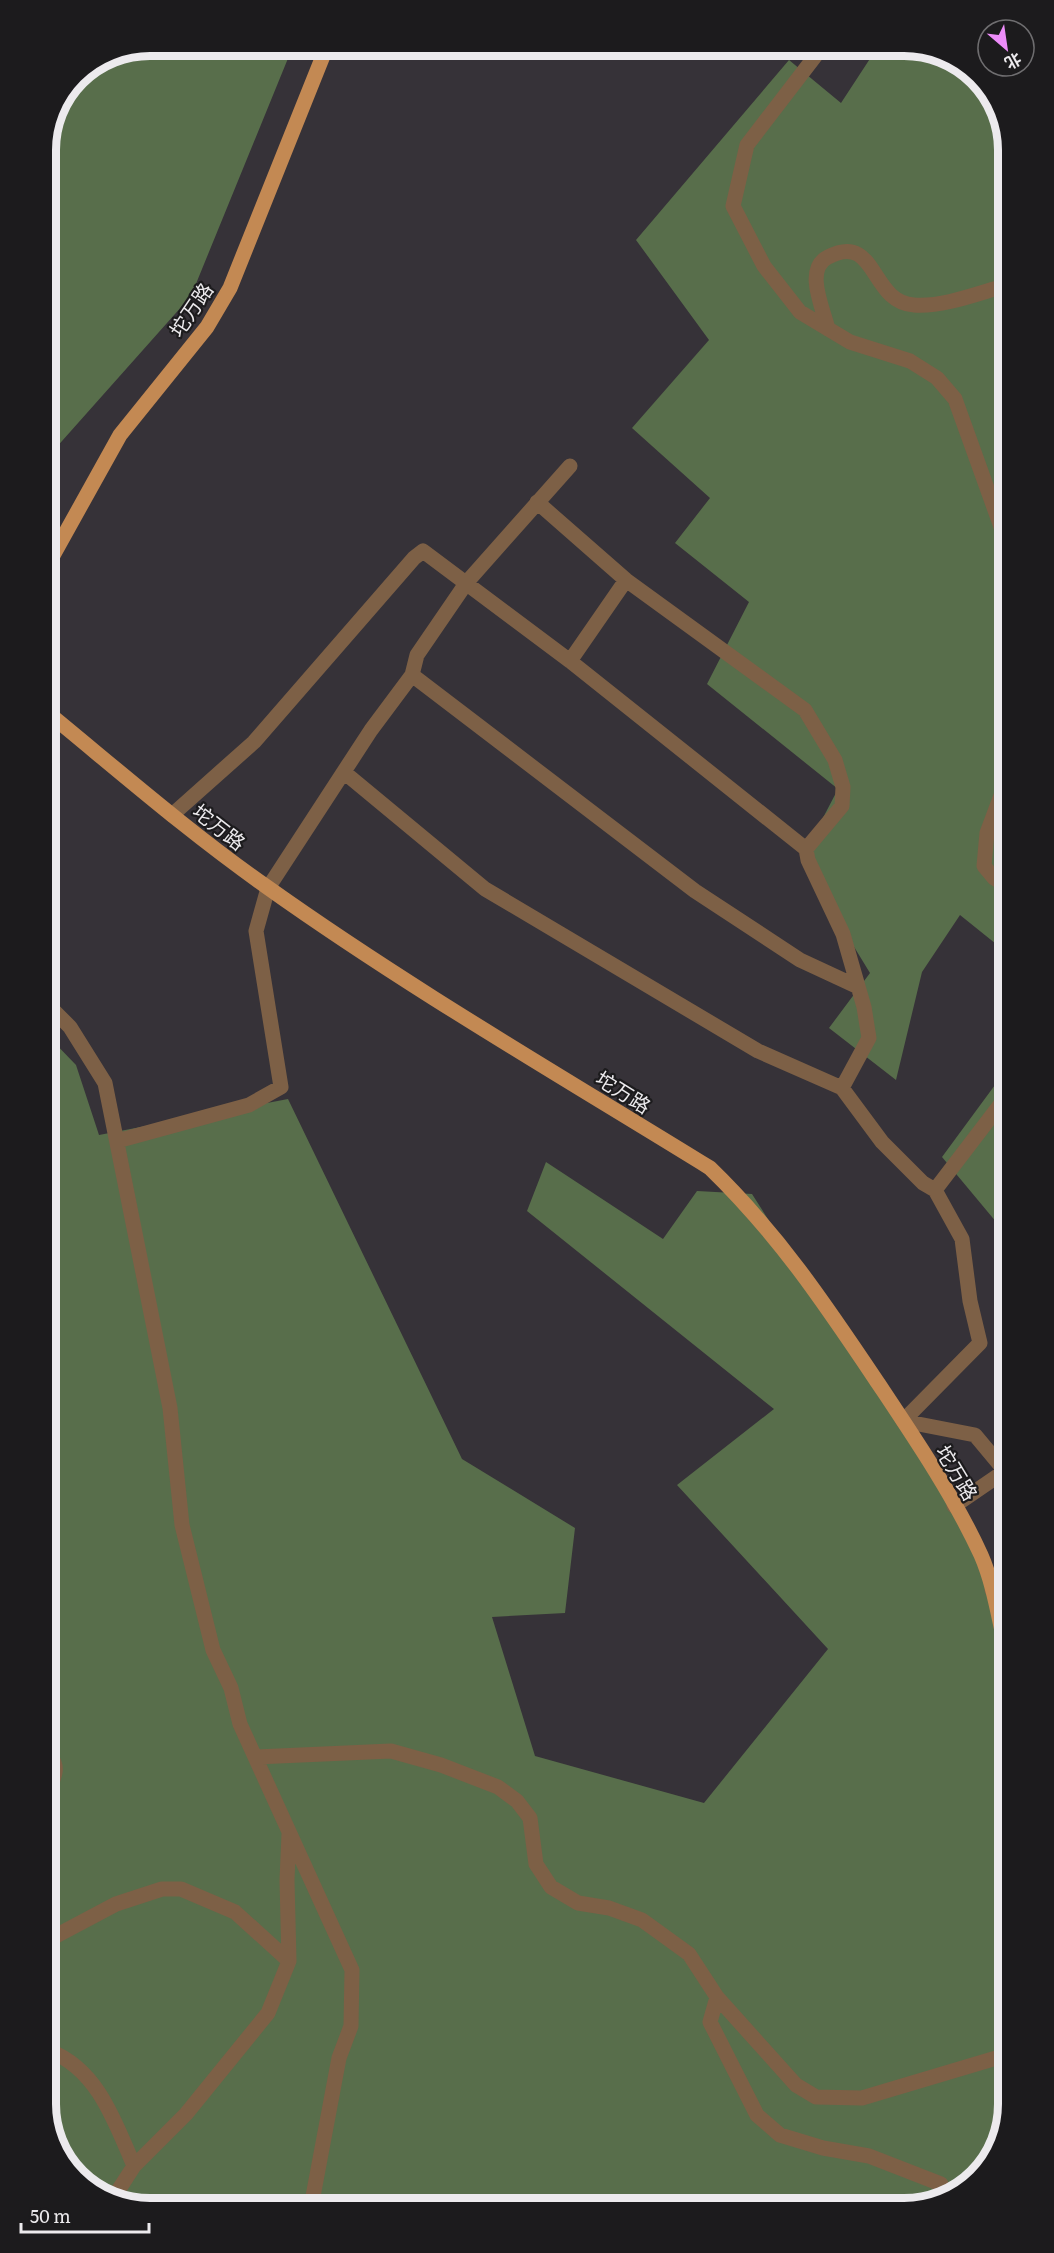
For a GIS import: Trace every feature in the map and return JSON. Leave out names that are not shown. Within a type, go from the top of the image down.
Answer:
[{"type":"main road","name":"坨万路","points":[[56,549],[120,435],[207,327],[230,288],[323,56]]},
{"type":"main road","name":"坨万路","points":[[56,719],[172,814],[268,888],[428,995],[710,1168],[760,1219],[806,1276],[903,1421],[981,1555],[998,1616]]},
{"type":"street","points":[[815,56],[747,145],[733,206],[764,266],[800,312],[850,342],[910,361],[937,378],[955,399],[998,519]]},
{"type":"street","points":[[828,329],[815,278],[822,260],[839,251],[857,252],[869,263],[882,288],[893,298],[912,306],[954,300],[998,288]]},
{"type":"street","points":[[117,1141],[249,1105],[281,1087],[256,931],[268,888],[371,730],[412,675],[417,655],[467,582],[570,466]]},
{"type":"street","points":[[537,502],[626,580],[805,710],[835,760],[843,787],[842,806],[806,849]]},
{"type":"street","points":[[172,814],[255,742],[414,558],[423,551],[570,662],[806,849],[808,860],[843,934],[856,986],[864,1007],[869,1038],[842,1088]]},
{"type":"street","points":[[570,662],[626,580]]},
{"type":"street","points":[[412,675],[695,891],[800,960],[856,986]]},
{"type":"street","points":[[345,773],[485,889],[758,1051],[842,1088],[882,1142],[923,1183],[935,1190],[962,1239],[970,1300],[980,1343],[903,1421]]},
{"type":"street","points":[[998,803],[987,832],[984,866],[998,881]]},
{"type":"street","points":[[56,1013],[70,1027],[105,1083],[170,1408],[182,1525],[213,1650],[231,1688],[240,1724],[352,1970],[351,2026],[339,2058],[313,2197]]},
{"type":"street","points":[[935,1190],[998,1107]]},
{"type":"street","points":[[903,1421],[975,1435],[998,1461]]},
{"type":"street","points":[[954,1506],[998,1476]]},
{"type":"street","points":[[992,1590],[998,1586]]},
{"type":"street","points":[[256,1757],[391,1751],[441,1765],[498,1787],[517,1801],[530,1818],[536,1864],[551,1887],[578,1903],[609,1908],[642,1920],[689,1954],[717,1997],[796,2085],[816,2097],[862,2098],[998,2057]]},
{"type":"street","points":[[118,2191],[134,2166],[186,2114],[268,2013],[289,1961],[287,1881],[289,1832]]},
{"type":"street","points":[[56,1936],[116,1904],[162,1889],[181,1889],[235,1912],[289,1961]]},
{"type":"street","points":[[717,1997],[710,2022],[757,2115],[780,2135],[823,2148],[869,2156],[940,2184],[943,2189]]},
{"type":"street","points":[[56,2053],[66,2057],[105,2099],[134,2166]]},
{"type":"green space","points":[[137,56],[289,56],[191,296],[56,448],[56,144],[65,108],[75,92],[103,68]]},
{"type":"green space","points":[[872,56],[923,57],[935,61],[962,75],[979,92],[997,131],[998,946],[960,915],[922,972],[896,1080],[829,1028],[870,973],[801,860],[838,789],[707,684],[749,602],[675,543],[710,498],[632,428],[709,340],[636,240],[789,60],[841,103]]},
{"type":"green space","points":[[56,1044],[76,1065],[99,1135],[288,1099],[462,1459],[575,1528],[565,1613],[492,1617],[535,1756],[704,1803],[828,1649],[677,1485],[774,1409],[527,1211],[546,1162],[663,1239],[697,1191],[752,1194],[974,1543],[998,1604],[998,2103],[997,2122],[989,2145],[983,2156],[962,2178],[935,2192],[904,2198],[144,2197],[125,2194],[103,2185],[92,2178],[75,2161],[57,2122],[56,2103]]},
{"type":"green space","points":[[998,1081],[998,1224],[942,1157]]}]
